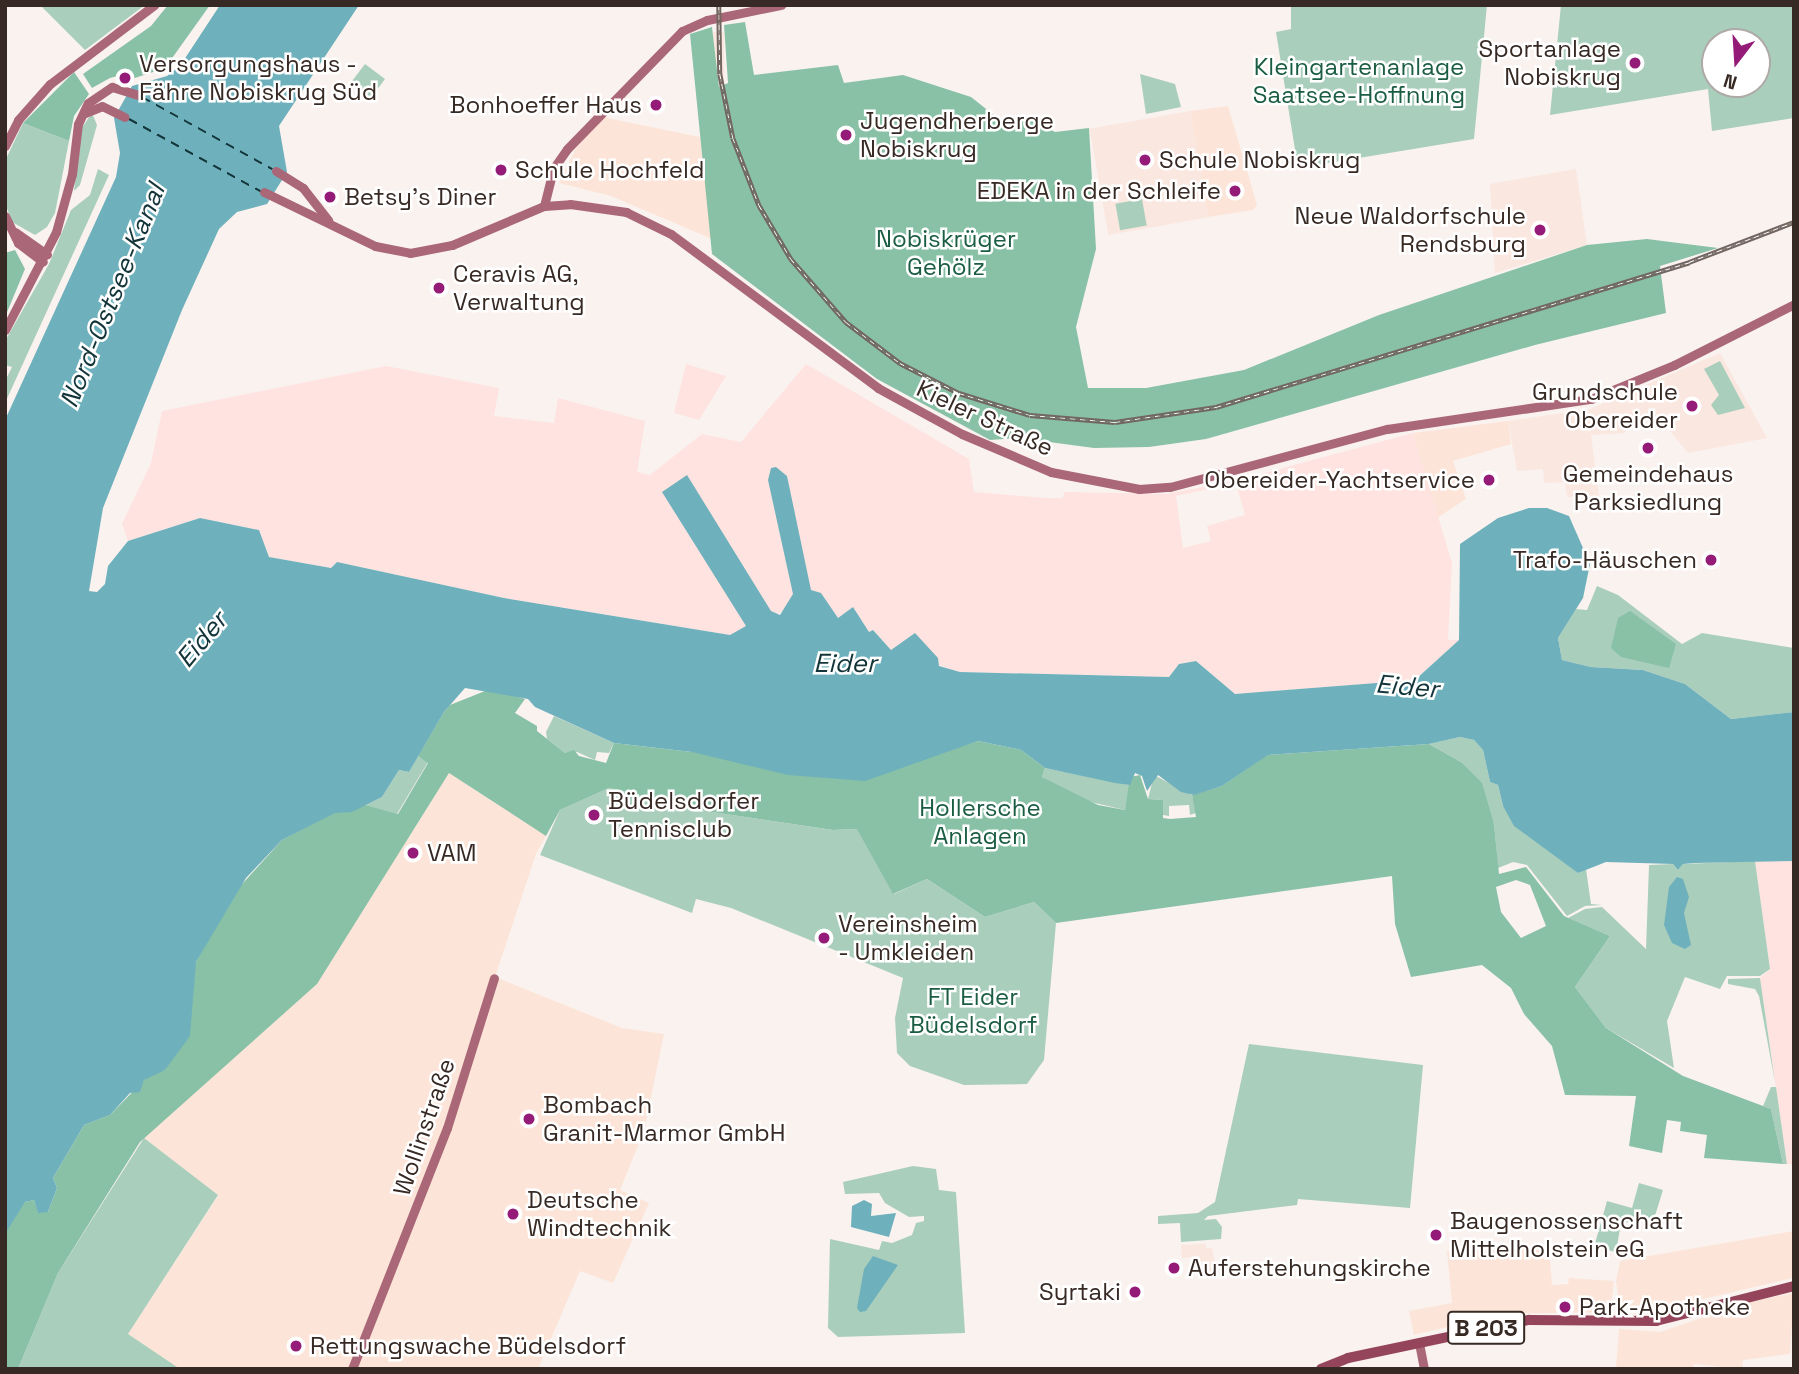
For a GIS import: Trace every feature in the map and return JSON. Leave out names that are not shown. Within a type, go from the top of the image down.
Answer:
[{"type":"main road","points":[[5,146],[19,120],[50,84],[154,5]]},
{"type":"main road","points":[[544,206],[553,169],[567,149],[682,31],[707,20],[781,5]]},
{"type":"main road","points":[[5,330],[45,258],[56,232],[81,117],[104,89],[117,86],[134,93]]},
{"type":"main road","points":[[81,117],[95,107],[121,115]]},
{"type":"main road","name":"Kieler Straße","points":[[276,171],[289,179],[328,221]]},
{"type":"main road","name":"Kieler Straße","points":[[264,192],[375,246],[423,253],[452,245],[544,206],[597,206],[638,216],[671,234],[862,377],[962,434],[1051,472],[1139,489],[1170,487],[1387,429],[1591,399],[1674,365],[1794,304]]},
{"type":"main road","points":[[5,216],[18,243],[45,258]]},
{"type":"main road","points":[[11,229],[45,258]]},
{"type":"main road","points":[[28,242],[42,242],[56,232]]},
{"type":"main road","name":"Wollinstraße","points":[[352,1369],[447,1128],[495,978]]},
{"type":"main road","name":"B 203","points":[[1321,1369],[1348,1358],[1529,1320],[1656,1321],[1794,1286]]},
{"type":"main road","points":[[1419,1343],[1424,1369]]},
{"type":"shaded area","points":[[713,32],[724,32],[724,101],[713,101]]},
{"type":"shaded area","points":[[1228,106],[1257,205],[1253,210],[1208,217],[1190,111]]},
{"type":"shaded area","name":"Schule Nobiskrug","points":[[1190,111],[1209,217],[1108,235],[1090,129]]},
{"type":"shaded area","points":[[602,117],[700,137],[712,239],[611,196],[559,183],[575,150]]},
{"type":"shaded area","name":"Neue Waldorfschule Rendsburg","points":[[1576,169],[1587,245],[1495,273],[1490,184]]},
{"type":"shaded area","points":[[1720,353],[1767,438],[1688,453],[1661,420],[1641,418],[1624,433],[1591,435],[1599,496],[1567,497],[1565,482],[1544,483],[1543,469],[1517,471],[1508,421],[1590,409]]},
{"type":"shaded area","points":[[686,364],[726,376],[699,420],[674,413]]},
{"type":"shaded area","points":[[806,364],[969,459],[974,492],[1046,498],[1063,498],[1064,492],[1166,494],[1235,481],[1413,433],[1452,563],[1448,640],[1459,640],[1415,680],[1235,694],[1196,661],[1179,664],[1169,677],[960,672],[891,650],[873,630],[869,632],[853,607],[838,618],[819,595],[730,635],[504,598],[337,562],[331,568],[269,557],[259,530],[200,518],[128,541],[122,524],[151,463],[162,411],[386,366],[499,388],[494,416],[554,423],[558,398],[645,421],[637,472],[650,475],[702,434],[741,442]],"holes":[[[1236,483],[1245,515],[1207,526],[1211,541],[1183,548],[1176,496]]]},
{"type":"shaded area","points":[[1508,421],[1511,444],[1453,461],[1466,499],[1437,518],[1413,433]]},
{"type":"shaded area","points":[[449,773],[546,836],[536,854],[495,977],[622,1028],[664,1034],[644,1131],[620,1190],[649,1203],[613,1283],[580,1271],[538,1369],[176,1369],[128,1334],[218,1196],[144,1138],[317,984]]},
{"type":"shaded area","points":[[1755,861],[1794,861],[1794,1165],[1787,1164],[1760,978],[1770,969]]},
{"type":"shaded area","points":[[1794,1231],[1793,1278],[1665,1308],[1632,1311],[1619,1302],[1616,1281],[1620,1261]]},
{"type":"shaded area","points":[[1206,1244],[1206,1248],[1212,1248],[1216,1270],[1202,1271],[1194,1257],[1182,1258],[1181,1245]]},
{"type":"shaded area","points":[[1549,1247],[1552,1285],[1568,1284],[1569,1278],[1614,1281],[1610,1312],[1502,1314],[1414,1335],[1409,1311],[1452,1303],[1447,1251]]},
{"type":"shaded area","points":[[1794,1293],[1790,1354],[1743,1360],[1742,1369],[1694,1364],[1693,1369],[1616,1367],[1619,1329],[1660,1332],[1748,1302]]},
{"type":"green space","points":[[40,5],[145,5],[85,50]]},
{"type":"green space","points":[[168,5],[210,5],[165,68],[132,79],[129,73],[110,78],[92,88],[83,74],[151,26]]},
{"type":"green space","name":"Kleingartenanlage Saatsee-Hoffnung","points":[[1291,5],[1487,5],[1474,139],[1298,168],[1276,32],[1291,29]]},
{"type":"green space","name":"Sportanlage Nobiskrug","points":[[1561,5],[1794,5],[1794,118],[1712,131],[1709,98],[1771,98],[1771,28],[1701,28],[1701,90],[1550,115]]},
{"type":"green space","name":"Nobiskrüger Gehölz","points":[[745,22],[754,75],[838,65],[844,83],[903,75],[971,97],[1000,120],[1024,116],[1055,132],[1089,128],[1096,249],[1076,327],[1088,388],[1146,388],[1244,370],[1379,315],[1587,245],[1647,239],[1718,248],[1660,266],[1666,313],[1535,345],[1206,439],[1149,447],[1094,448],[1019,438],[990,440],[877,379],[712,254],[690,34],[712,27],[719,87],[728,83],[724,25]]},
{"type":"green space","points":[[365,64],[385,79],[371,97],[351,82]]},
{"type":"green space","points":[[74,72],[89,94],[74,116],[69,141],[23,123]]},
{"type":"green space","points":[[1140,74],[1175,84],[1181,107],[1146,114]]},
{"type":"green space","points":[[92,113],[97,125],[80,185],[74,191],[81,129]]},
{"type":"green space","points":[[23,123],[69,141],[55,213],[47,227],[35,235],[12,222],[5,203],[5,161]]},
{"type":"green space","points":[[98,169],[109,175],[5,403],[5,381],[12,367],[5,365],[5,341],[49,264],[71,210],[90,195]]},
{"type":"green space","points":[[1142,199],[1147,226],[1120,230],[1115,204]]},
{"type":"green space","points":[[15,250],[25,269],[5,317],[5,253]]},
{"type":"green space","points":[[1720,361],[1745,408],[1718,415],[1711,405],[1719,395],[1704,369]]},
{"type":"green space","points":[[1597,586],[1618,595],[1682,644],[1702,633],[1794,648],[1794,712],[1731,719],[1685,684],[1643,670],[1591,667],[1562,660],[1558,638],[1576,609],[1587,610]]},
{"type":"green space","points":[[1630,611],[1676,644],[1669,668],[1621,657],[1611,648],[1618,618]]},
{"type":"green space","name":"Hollersche Anlagen","points":[[490,689],[525,699],[515,713],[537,726],[537,731],[565,753],[574,750],[579,756],[606,763],[614,743],[692,752],[929,756],[978,741],[1021,750],[1045,768],[1042,777],[1098,805],[1125,810],[1130,777],[1140,775],[1148,799],[1163,800],[1163,818],[1170,819],[1196,817],[1192,795],[1222,786],[1267,755],[1429,744],[1461,762],[1482,783],[1494,824],[1499,874],[1526,867],[1564,916],[1610,936],[1575,987],[1606,1028],[1683,1076],[1771,1109],[1783,1164],[1704,1158],[1707,1135],[1680,1131],[1681,1122],[1667,1120],[1662,1153],[1629,1146],[1636,1096],[1565,1095],[1552,1046],[1524,1014],[1511,988],[1482,965],[1411,977],[1395,924],[1392,876],[1056,923],[1034,902],[985,917],[927,879],[893,894],[857,829],[833,830],[712,812],[609,788],[560,810],[546,836],[449,773],[317,984],[140,1142],[58,1273],[18,1369],[5,1369],[5,1234],[14,1216],[25,1202],[34,1200],[38,1212],[48,1212],[57,1188],[53,1178],[84,1125],[110,1115],[151,1073],[165,1070],[196,962],[234,893],[282,840],[335,812],[366,805],[398,814],[428,763],[418,756],[450,705]],"holes":[[[1516,880],[1530,885],[1546,926],[1521,938],[1501,912],[1496,887]]]},
{"type":"green space","points":[[554,716],[614,743],[609,753],[597,752],[595,760],[577,752],[565,753],[547,739],[546,732]]},
{"type":"green space","points":[[1460,737],[1474,740],[1483,750],[1490,782],[1498,785],[1503,806],[1578,873],[1586,869],[1591,904],[1602,905],[1585,906],[1567,916],[1527,865],[1513,862],[1498,868],[1494,824],[1473,778],[1461,762],[1429,744]]},
{"type":"green space","points":[[418,756],[428,762],[397,814],[366,805],[382,797],[399,770],[409,772]]},
{"type":"green space","points":[[1045,768],[1130,785],[1125,810],[1082,800],[1042,777]]},
{"type":"green space","points":[[1154,775],[1192,795],[1196,813],[1190,815],[1189,805],[1169,806],[1169,816],[1163,815],[1163,800],[1148,799]]},
{"type":"green space","name":"FT Eider Büdelsdorf","points":[[609,788],[712,812],[833,830],[858,829],[894,894],[927,879],[985,917],[1034,902],[1056,923],[1044,1060],[1027,1084],[964,1085],[910,1066],[897,1053],[895,1018],[903,978],[731,908],[696,899],[692,913],[540,855],[560,810]]},
{"type":"green space","points":[[1755,861],[1770,969],[1760,976],[1727,976],[1720,989],[1685,977],[1667,1021],[1674,1068],[1606,1028],[1575,987],[1610,936],[1568,918],[1585,909],[1602,907],[1646,949],[1649,865],[1673,864],[1678,870],[1683,864]]},
{"type":"green space","points":[[1760,978],[1775,1082],[1759,996],[1755,989],[1728,984],[1728,979]]},
{"type":"green space","points":[[1249,1044],[1423,1065],[1410,1208],[1298,1199],[1297,1205],[1208,1216],[1204,1220],[1216,1219],[1222,1227],[1221,1239],[1181,1242],[1180,1223],[1158,1224],[1158,1216],[1198,1213],[1215,1202]]},
{"type":"green space","points":[[1771,1087],[1776,1087],[1787,1164],[1783,1164],[1771,1109],[1763,1106]]},
{"type":"green space","points":[[144,1138],[218,1195],[128,1334],[177,1367],[18,1369],[58,1273]]},
{"type":"green space","points":[[913,1166],[936,1169],[939,1190],[956,1192],[965,1333],[838,1337],[828,1328],[830,1239],[879,1250],[882,1241],[892,1243],[912,1235],[916,1223],[924,1221],[924,1216],[909,1217],[885,1203],[879,1193],[845,1194],[843,1182]]},
{"type":"green space","points":[[1639,1183],[1663,1190],[1654,1219],[1621,1223],[1616,1252],[1594,1247],[1607,1201],[1632,1208]]},
{"type":"water","points":[[220,5],[359,5],[279,126],[287,172],[267,204],[237,212],[219,229],[182,310],[103,508],[89,591],[97,592],[105,584],[108,566],[128,541],[200,518],[259,530],[269,557],[331,568],[337,562],[504,598],[730,635],[746,626],[662,492],[687,475],[771,611],[780,615],[793,594],[768,480],[771,468],[776,467],[787,476],[811,590],[821,593],[838,618],[853,607],[869,632],[873,630],[891,650],[915,633],[938,658],[939,666],[960,672],[1169,677],[1179,664],[1196,661],[1235,694],[1415,680],[1459,640],[1460,544],[1498,518],[1529,508],[1547,508],[1569,516],[1590,564],[1583,598],[1558,638],[1562,660],[1591,667],[1643,670],[1685,684],[1731,719],[1794,712],[1794,861],[1695,863],[1683,864],[1678,870],[1673,864],[1606,862],[1578,873],[1514,826],[1503,806],[1498,785],[1490,782],[1483,750],[1474,740],[1460,737],[1429,744],[1268,755],[1222,786],[1194,795],[1181,792],[1158,775],[1147,791],[1142,776],[1135,773],[1130,785],[1115,783],[1045,768],[1021,750],[978,741],[865,781],[788,775],[692,752],[614,743],[535,707],[528,699],[465,688],[444,712],[409,772],[399,770],[382,797],[352,812],[335,813],[282,840],[246,878],[196,962],[190,1036],[165,1070],[144,1080],[140,1092],[130,1093],[110,1115],[84,1125],[53,1178],[57,1188],[48,1212],[38,1213],[34,1200],[25,1202],[5,1234],[5,420],[116,177],[120,153],[114,118],[132,86],[167,76],[180,66]]},
{"type":"water","points":[[1677,877],[1683,879],[1689,897],[1684,913],[1691,945],[1685,949],[1672,943],[1664,925],[1669,887]]},
{"type":"water","points":[[864,1200],[872,1204],[871,1216],[896,1213],[889,1237],[851,1227],[852,1206]]},
{"type":"water","points":[[873,1256],[898,1265],[866,1311],[860,1312],[857,1308],[864,1269]]},
{"type":"ferry route","points":[[142,97],[272,169]]},
{"type":"ferry route","points":[[129,119],[262,192]]},
{"type":"railway","points":[[719,5],[720,74],[733,138],[759,205],[791,259],[846,322],[900,363],[959,393],[1030,415],[1115,422],[1216,407],[1689,262],[1794,222]]},
{"type":"place","name":"Sportanlage Nobiskrug","points":[[1635,63]]},
{"type":"place","name":"Versorgungshaus - Fähre Nobiskrug Süd","points":[[125,78]]},
{"type":"place","name":"Bonhoeffer Haus","points":[[656,105]]},
{"type":"place","name":"Jugendherberge Nobiskrug","points":[[846,135]]},
{"type":"place","name":"Schule Nobiskrug","points":[[1145,160]]},
{"type":"place","name":"Schule Hochfeld","points":[[501,170]]},
{"type":"place","name":"EDEKA in der Schleife","points":[[1235,191]]},
{"type":"place","name":"Betsy's Diner","points":[[330,197]]},
{"type":"place","name":"Neue Waldorfschule Rendsburg","points":[[1540,230]]},
{"type":"place","name":"Ceravis AG, Verwaltung","points":[[439,288]]},
{"type":"place","name":"Grundschule Obereider","points":[[1692,406]]},
{"type":"place","name":"Gemeindehaus Parksiedlung","points":[[1648,448]]},
{"type":"place","name":"Obereider-Yachtservice","points":[[1489,480]]},
{"type":"place","name":"Trafo-Häuschen","points":[[1711,560]]},
{"type":"place","name":"Büdelsdorfer Tennisclub","points":[[594,815]]},
{"type":"place","name":"VAM","points":[[413,853]]},
{"type":"place","name":"Vereinsheim - Umkleiden","points":[[824,938]]},
{"type":"place","name":"Bombach Granit-Marmor GmbH","points":[[529,1119]]},
{"type":"place","name":"Deutsche Windtechnik","points":[[513,1214]]},
{"type":"place","name":"Baugenossenschaft Mittelholstein eG","points":[[1436,1235]]},
{"type":"place","name":"Auferstehungskirche","points":[[1174,1268]]},
{"type":"place","name":"Syrtaki","points":[[1135,1292]]},
{"type":"place","name":"Park-Apotheke","points":[[1565,1307]]},
{"type":"place","name":"Rettungswache Büdelsdorf","points":[[296,1346]]},
{"type":"water label","name":"Nord-Ostsee-Kanal","points":[[113,296]]},
{"type":"water label","name":"Eider","points":[[202,640]]},
{"type":"water label","name":"Eider","points":[[845,664]]},
{"type":"water label","name":"Eider","points":[[1407,687]]}]
